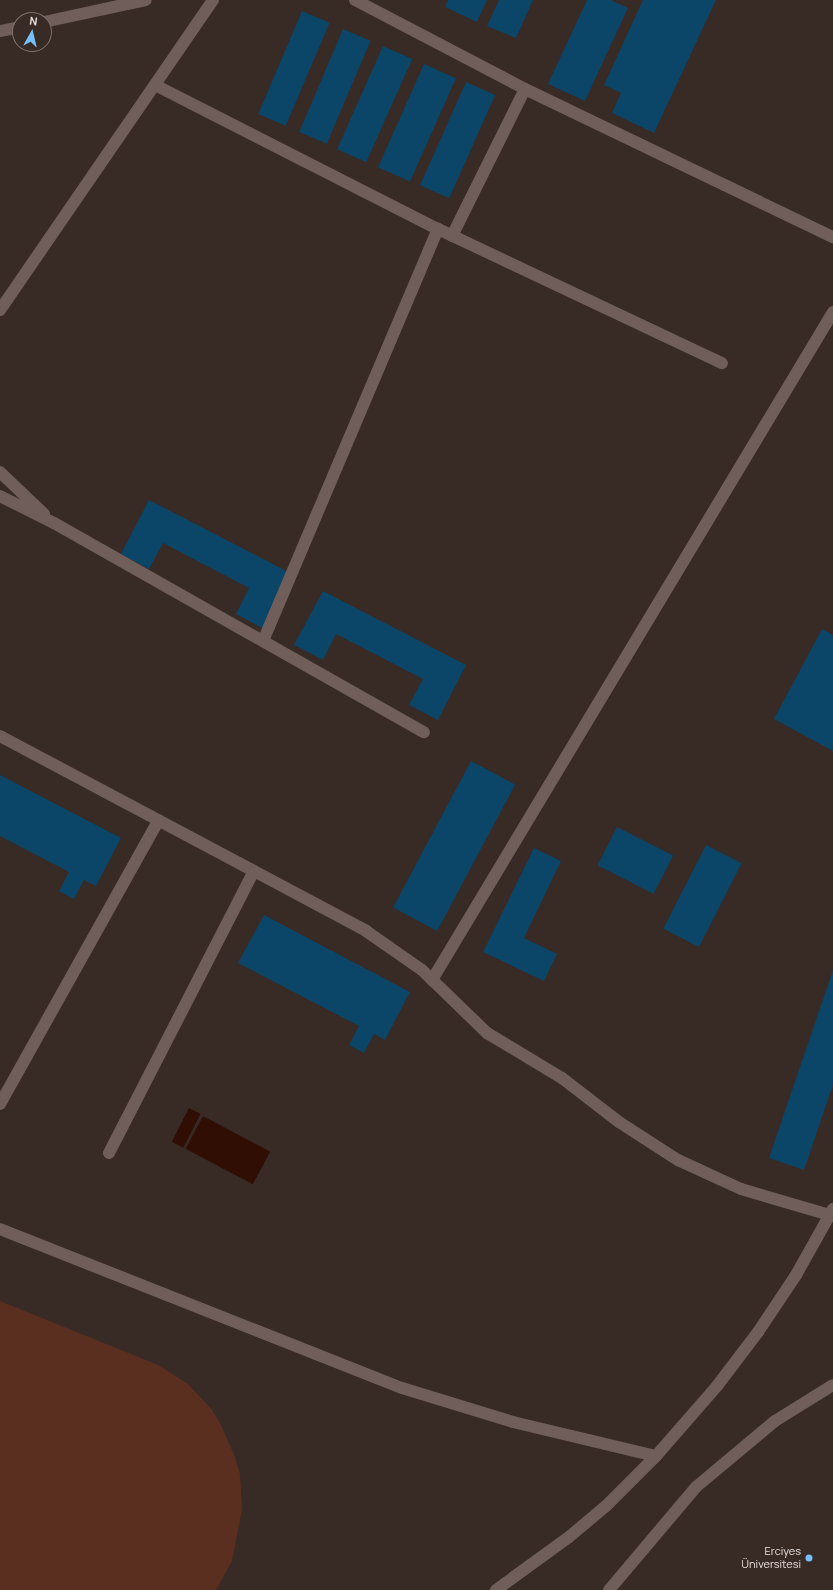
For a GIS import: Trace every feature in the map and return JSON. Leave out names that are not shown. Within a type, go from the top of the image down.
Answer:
[{"type":"street","points":[[52,20],[146,0]]},
{"type":"street","points":[[0,310],[213,0]]},
{"type":"street","points":[[355,0],[525,88],[833,237]]},
{"type":"street","points":[[0,31],[12,29]]},
{"type":"street","points":[[154,85],[452,236],[722,363]]},
{"type":"street","points":[[452,236],[525,88]]},
{"type":"street","points":[[263,641],[438,229]]},
{"type":"street","points":[[432,980],[833,312]]},
{"type":"street","points":[[0,472],[54,523]]},
{"type":"street","points":[[0,496],[54,523],[424,732]]},
{"type":"street","points":[[0,736],[366,930],[395,949],[432,980],[487,1032],[562,1078],[619,1122],[678,1160],[741,1189],[832,1214],[758,1332],[717,1386],[656,1456],[606,1506],[569,1537],[496,1590]]},
{"type":"street","points":[[0,1104],[159,820]]},
{"type":"street","points":[[109,1153],[254,871]]},
{"type":"street","points":[[0,1229],[402,1388],[513,1422],[656,1456]]},
{"type":"street","points":[[609,1590],[696,1487],[775,1421],[833,1386]]},
{"type":"shaded area","points":[[189,1108],[201,1114],[183,1148],[172,1142]]},
{"type":"shaded area","points":[[203,1116],[270,1152],[253,1184],[186,1149]]},
{"type":"shaded area","points":[[0,1301],[158,1365],[188,1384],[212,1410],[221,1425],[235,1457],[240,1474],[242,1509],[232,1561],[216,1590],[0,1590]]},
{"type":"building","points":[[448,0],[487,0],[477,22],[445,7]]},
{"type":"building","points":[[499,0],[533,0],[516,38],[487,26]]},
{"type":"building","points":[[587,0],[611,0],[628,8],[585,101],[548,84]]},
{"type":"building","points":[[643,0],[716,0],[654,133],[612,113],[621,93],[604,85]]},
{"type":"building","points":[[302,11],[330,23],[286,126],[258,114]]},
{"type":"building","points":[[343,29],[371,41],[327,144],[299,132]]},
{"type":"building","points":[[383,46],[412,59],[366,162],[337,149]]},
{"type":"building","points":[[424,64],[456,78],[410,181],[378,167]]},
{"type":"building","points":[[466,82],[495,95],[449,198],[420,185]]},
{"type":"building","points":[[149,500],[292,574],[264,629],[236,614],[249,588],[163,543],[149,569],[121,554]]},
{"type":"building","points":[[323,591],[466,665],[438,720],[409,705],[423,679],[336,634],[323,660],[294,645]]},
{"type":"building","points":[[822,629],[833,635],[833,751],[774,719]]},
{"type":"building","points":[[471,761],[515,784],[437,931],[393,908]]},
{"type":"building","points":[[0,775],[121,838],[96,886],[84,880],[74,899],[59,891],[69,872],[0,836]]},
{"type":"building","points":[[617,827],[673,856],[654,894],[597,865]]},
{"type":"building","points":[[706,845],[742,863],[699,947],[663,929]]},
{"type":"building","points":[[534,848],[561,861],[524,938],[557,954],[544,981],[483,952]]},
{"type":"building","points":[[264,915],[410,992],[385,1040],[374,1034],[364,1053],[349,1045],[359,1026],[238,963]]},
{"type":"building","points":[[833,970],[833,1085],[804,1170],[769,1158]]},
{"type":"place","name":"Erciyes Üniversitesi","points":[[809,1558]]}]
